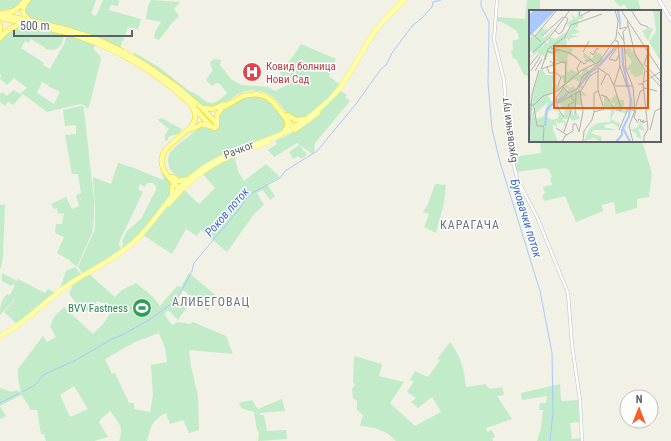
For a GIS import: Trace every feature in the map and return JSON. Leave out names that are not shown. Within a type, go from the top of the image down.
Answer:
[{"type":"highway","points":[[0,13],[12,12],[26,0]]},
{"type":"highway","points":[[26,0],[23,6],[23,13],[27,18],[35,23]]},
{"type":"highway","points":[[0,13],[69,32],[122,51],[149,66],[176,86],[196,104],[203,108],[217,124]]},
{"type":"highway","points":[[0,18],[35,23]]},
{"type":"highway","points":[[0,38],[16,26],[35,23]]},
{"type":"highway","points":[[0,25],[0,33]]},
{"type":"highway","points":[[94,40],[145,68],[175,90],[191,104],[211,126]]},
{"type":"highway","points":[[203,108],[215,108],[243,94],[255,91],[271,97],[295,129]]},
{"type":"highway","points":[[217,124],[217,115],[222,108],[240,97],[252,94],[261,95],[271,100],[287,118],[296,120],[307,119]]},
{"type":"highway","points":[[180,188],[164,170],[162,159],[169,147],[194,124],[196,116],[191,104]]},
{"type":"highway","points":[[283,133],[287,126],[287,118]]},
{"type":"highway","points":[[172,195],[174,181],[164,162],[166,154],[171,147],[193,128],[202,124],[215,127],[217,124]]},
{"type":"highway","points":[[174,181],[189,179]]},
{"type":"main road","name":"Рачког","points":[[0,336],[22,323],[58,292],[126,249],[140,236],[180,188],[196,176],[220,161],[279,138],[314,117],[348,77],[376,31],[404,0]]},
{"type":"main road","points":[[659,0],[671,20]]},
{"type":"main road","name":"Рачког","points":[[159,213],[172,195],[189,179],[209,164],[225,156],[295,129],[328,100]]},
{"type":"street","name":"Буковачки пут","points":[[497,0],[494,40],[504,80],[507,124],[512,159],[518,181],[537,217],[568,293],[572,345],[580,400],[582,441]]},
{"type":"green space","points":[[0,0],[23,0],[13,9],[7,12],[0,12]]},
{"type":"green space","points":[[30,0],[96,0],[91,14],[96,16],[103,0],[119,0],[118,6],[111,5],[109,10],[141,19],[138,29],[128,27],[120,48],[96,36],[31,18],[25,12]]},
{"type":"green space","points":[[151,0],[180,2],[174,9],[179,16],[159,40],[154,38],[155,32],[161,22],[146,19],[148,6]]},
{"type":"green space","points":[[527,0],[540,0],[540,10],[529,10],[529,76],[524,75],[516,59],[513,58],[511,51],[513,50],[512,41],[519,39],[517,31],[502,22],[497,21],[497,17],[525,19]]},
{"type":"green space","points":[[614,0],[640,0],[638,1],[641,10],[628,10],[624,4],[620,7]]},
{"type":"green space","points":[[26,25],[65,34],[61,45],[54,50],[46,49],[31,39],[29,43],[25,41],[21,48],[44,63],[43,65],[50,69],[64,44],[67,35],[94,44],[94,50],[101,59],[89,107],[86,108],[84,105],[80,104],[47,112],[23,94],[13,105],[8,102],[5,106],[0,102],[0,94],[2,92],[7,96],[13,90],[20,94],[27,88],[14,78],[7,85],[0,79],[0,40],[11,29]],"holes":[[[50,81],[48,86],[60,92],[54,104],[37,93],[42,82],[48,85]]]},
{"type":"green space","points":[[301,44],[336,59],[329,76],[340,85],[322,105],[307,116],[299,118],[292,117],[268,94],[252,90],[240,93],[215,107],[201,106],[167,77],[134,55],[135,53],[159,67],[189,91],[195,93],[210,103],[215,102],[227,93],[220,84],[216,83],[212,86],[206,80],[213,70],[210,62],[214,59],[221,60],[220,65],[231,79],[241,85],[268,87],[275,91],[287,85],[277,67],[288,62]]},
{"type":"green space","points":[[341,91],[347,95],[345,97],[350,101],[315,143],[314,154],[300,145],[307,155],[301,159],[298,156],[293,159],[289,152],[299,145],[297,143],[274,157],[268,150],[277,144],[275,141],[296,131],[314,118]]},
{"type":"green space","points":[[250,96],[265,99],[275,107],[286,120],[286,124],[282,131],[218,157],[190,176],[180,178],[170,169],[168,157],[173,149],[200,127],[213,129],[218,127],[220,114],[225,108]]},
{"type":"green space","points":[[81,106],[84,107],[94,200],[94,219],[92,233],[77,267],[57,253],[64,237],[55,233],[56,224],[62,224],[64,213],[58,214],[57,208],[54,209],[51,204],[66,197],[72,209],[79,206],[76,195],[81,193],[78,174],[72,174],[65,135],[76,134],[76,125],[65,126],[63,110]]},
{"type":"green space","points":[[161,118],[182,129],[178,134],[170,136],[168,140],[165,141],[165,135],[169,129],[158,120]]},
{"type":"green space","points":[[540,142],[642,142],[652,173],[649,197],[637,199],[637,208],[616,214],[614,202],[602,205],[603,211],[576,222],[565,196],[544,201],[542,196],[545,193],[543,187],[552,185],[550,178],[552,177],[549,170],[545,168],[516,172],[512,157],[541,153]]},
{"type":"green space","points":[[234,155],[238,171],[244,181],[266,164],[280,177],[267,184],[275,196],[270,200],[263,190],[257,193],[264,205],[254,214],[227,252],[201,230],[197,236],[186,229],[172,254],[143,235],[183,189],[199,204],[215,188],[202,173]]},
{"type":"green space","points":[[118,163],[163,180],[164,178],[162,175],[164,172],[171,181],[171,194],[147,227],[123,250],[122,246],[124,244],[122,241],[127,231],[141,219],[156,190],[156,186],[153,183],[147,183],[145,187],[140,184],[138,189],[143,192],[120,240],[119,244],[122,251],[83,274],[78,267],[95,229],[93,177],[111,184]]},
{"type":"green space","points":[[435,184],[446,185],[444,203],[436,233],[424,227],[429,214],[423,212],[428,204]]},
{"type":"green space","points":[[5,204],[3,256],[0,268],[0,205]]},
{"type":"green space","points":[[75,267],[82,275],[57,292],[61,286],[66,271]]},
{"type":"green space","points":[[2,273],[17,281],[18,279],[45,293],[48,289],[56,293],[18,325],[4,312],[15,299],[0,315],[3,298],[7,294],[10,295],[15,285],[12,284],[11,286],[2,281]]},
{"type":"green space","points":[[189,273],[218,297],[208,311],[183,290],[176,299],[187,307],[178,320],[168,310],[164,314],[172,325],[178,322],[190,324],[193,322],[226,336],[233,354],[189,350],[198,396],[199,430],[189,433],[183,420],[170,424],[166,413],[155,421],[147,441],[119,441],[121,428],[110,411],[99,422],[108,437],[94,441],[46,441],[44,434],[41,434],[37,410],[30,410],[28,404],[21,395],[0,406],[0,388],[12,392],[17,390],[21,394],[18,369],[43,336],[47,342],[56,337],[50,326],[54,317],[64,307],[93,334],[108,317],[111,310],[107,304],[97,301],[92,313],[79,307],[69,294],[73,285],[89,274],[115,297],[122,290],[136,283],[153,297],[160,306],[177,286],[181,287]],"holes":[[[159,333],[165,348],[167,362],[151,365],[153,395],[150,412],[134,409],[134,403],[129,403],[115,373],[112,374],[105,359],[135,342]],[[74,386],[88,409],[70,417],[60,395]]]},
{"type":"green space","points":[[450,342],[461,363],[466,387],[485,384],[490,389],[502,387],[504,395],[497,396],[512,419],[486,428],[487,432],[492,430],[495,437],[492,438],[493,441],[396,441],[389,434],[380,430],[360,426],[363,415],[357,410],[357,401],[353,398],[352,389],[355,385],[353,382],[354,356],[382,364],[379,376],[404,382],[390,403],[415,426],[441,412],[432,397],[418,408],[411,402],[416,398],[407,392],[414,381],[410,380],[415,371],[428,377],[440,360],[437,359]]},
{"type":"green space","points":[[560,384],[562,401],[578,400],[579,422],[570,423],[572,439],[581,438],[581,441],[537,441],[541,428],[543,410],[539,410],[540,403],[546,403],[547,396],[522,400],[521,393]]},
{"type":"green space","points":[[282,399],[285,411],[260,413],[260,415],[264,415],[267,431],[286,430],[287,439],[258,441],[259,432],[257,430],[254,412],[241,408],[239,403],[252,400],[258,409]]},
{"type":"green space","points":[[0,406],[6,416],[0,419]]},
{"type":"waterway","name":"Роков поток","points":[[22,392],[35,385],[43,375],[76,360],[149,320],[174,302],[192,271],[194,263],[250,194],[280,178],[285,171],[317,151],[356,104],[381,69],[386,65],[392,53],[412,26],[432,7],[433,2],[441,0]]},
{"type":"waterway","name":"Буковачки поток","points":[[481,0],[481,6],[489,22],[488,83],[492,129],[500,162],[540,291],[552,353],[553,413],[550,441]]},
{"type":"waterway","name":"Роков поток","points":[[0,403],[20,393]]},
{"type":"place","name":"Ковид болница Нови Сад","points":[[252,72]]},
{"type":"place","name":"BVV Fastness","points":[[142,308]]},
{"type":"district","name":"КАРАГАЧА","points":[[470,225]]},
{"type":"district","name":"АЛИБЕГОВАЦ","points":[[211,302]]}]
